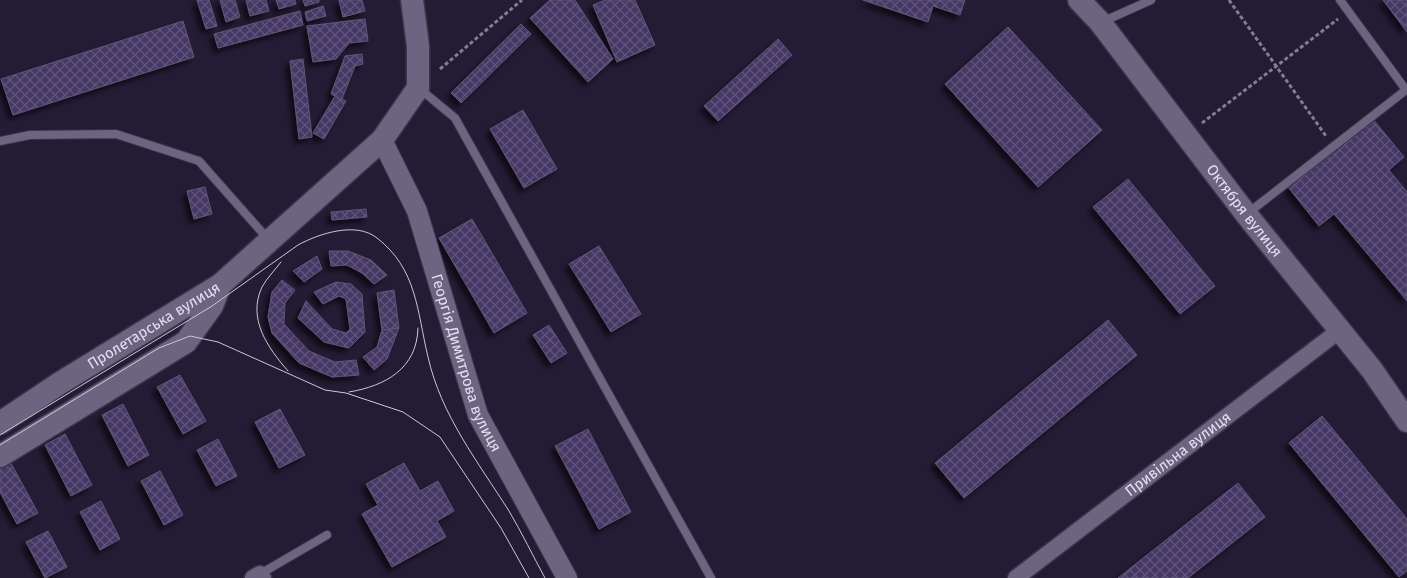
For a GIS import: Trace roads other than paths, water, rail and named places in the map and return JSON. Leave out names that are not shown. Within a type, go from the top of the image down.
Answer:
[{"type":"main road","points":[[220,286],[382,140],[418,88],[418,46],[412,0]]},
{"type":"main road","name":"Октября вулиця","points":[[1079,0],[1100,22],[1246,214],[1372,370],[1407,421]]},
{"type":"main road","name":"Пролетарська вулиця","points":[[0,423],[60,383],[220,286]]},
{"type":"main road","name":"Пролетарська вулиця","points":[[0,456],[186,342],[212,306],[220,286]]},
{"type":"street","name":"Георгія Димитрова вулиця","points":[[382,140],[417,211],[478,415],[567,578]]},
{"type":"street","name":"Привільна вулиця","points":[[1016,578],[1340,330]]},
{"type":"lane","points":[[1100,22],[1151,0]]},
{"type":"lane","points":[[1246,214],[1406,90],[1340,0]]},
{"type":"lane","points":[[418,88],[456,118],[711,578]]},
{"type":"lane","points":[[0,140],[30,135],[116,134],[199,161],[269,240]]},
{"type":"lane","points":[[259,577],[327,535]]},
{"type":"tram line","points":[[0,435],[212,306],[298,245],[326,233],[359,230],[377,238],[390,250],[408,277],[418,307],[428,357],[442,399],[473,456],[514,519],[545,578]]},
{"type":"tram line","points":[[281,262],[262,287],[257,310],[258,322],[267,343],[288,371]]},
{"type":"tram line","points":[[349,392],[375,385],[397,373],[412,354],[418,328]]},
{"type":"tram line","points":[[0,445],[159,348],[190,336],[218,342],[325,390],[346,393],[403,412],[440,437],[501,528],[529,578]]}]
